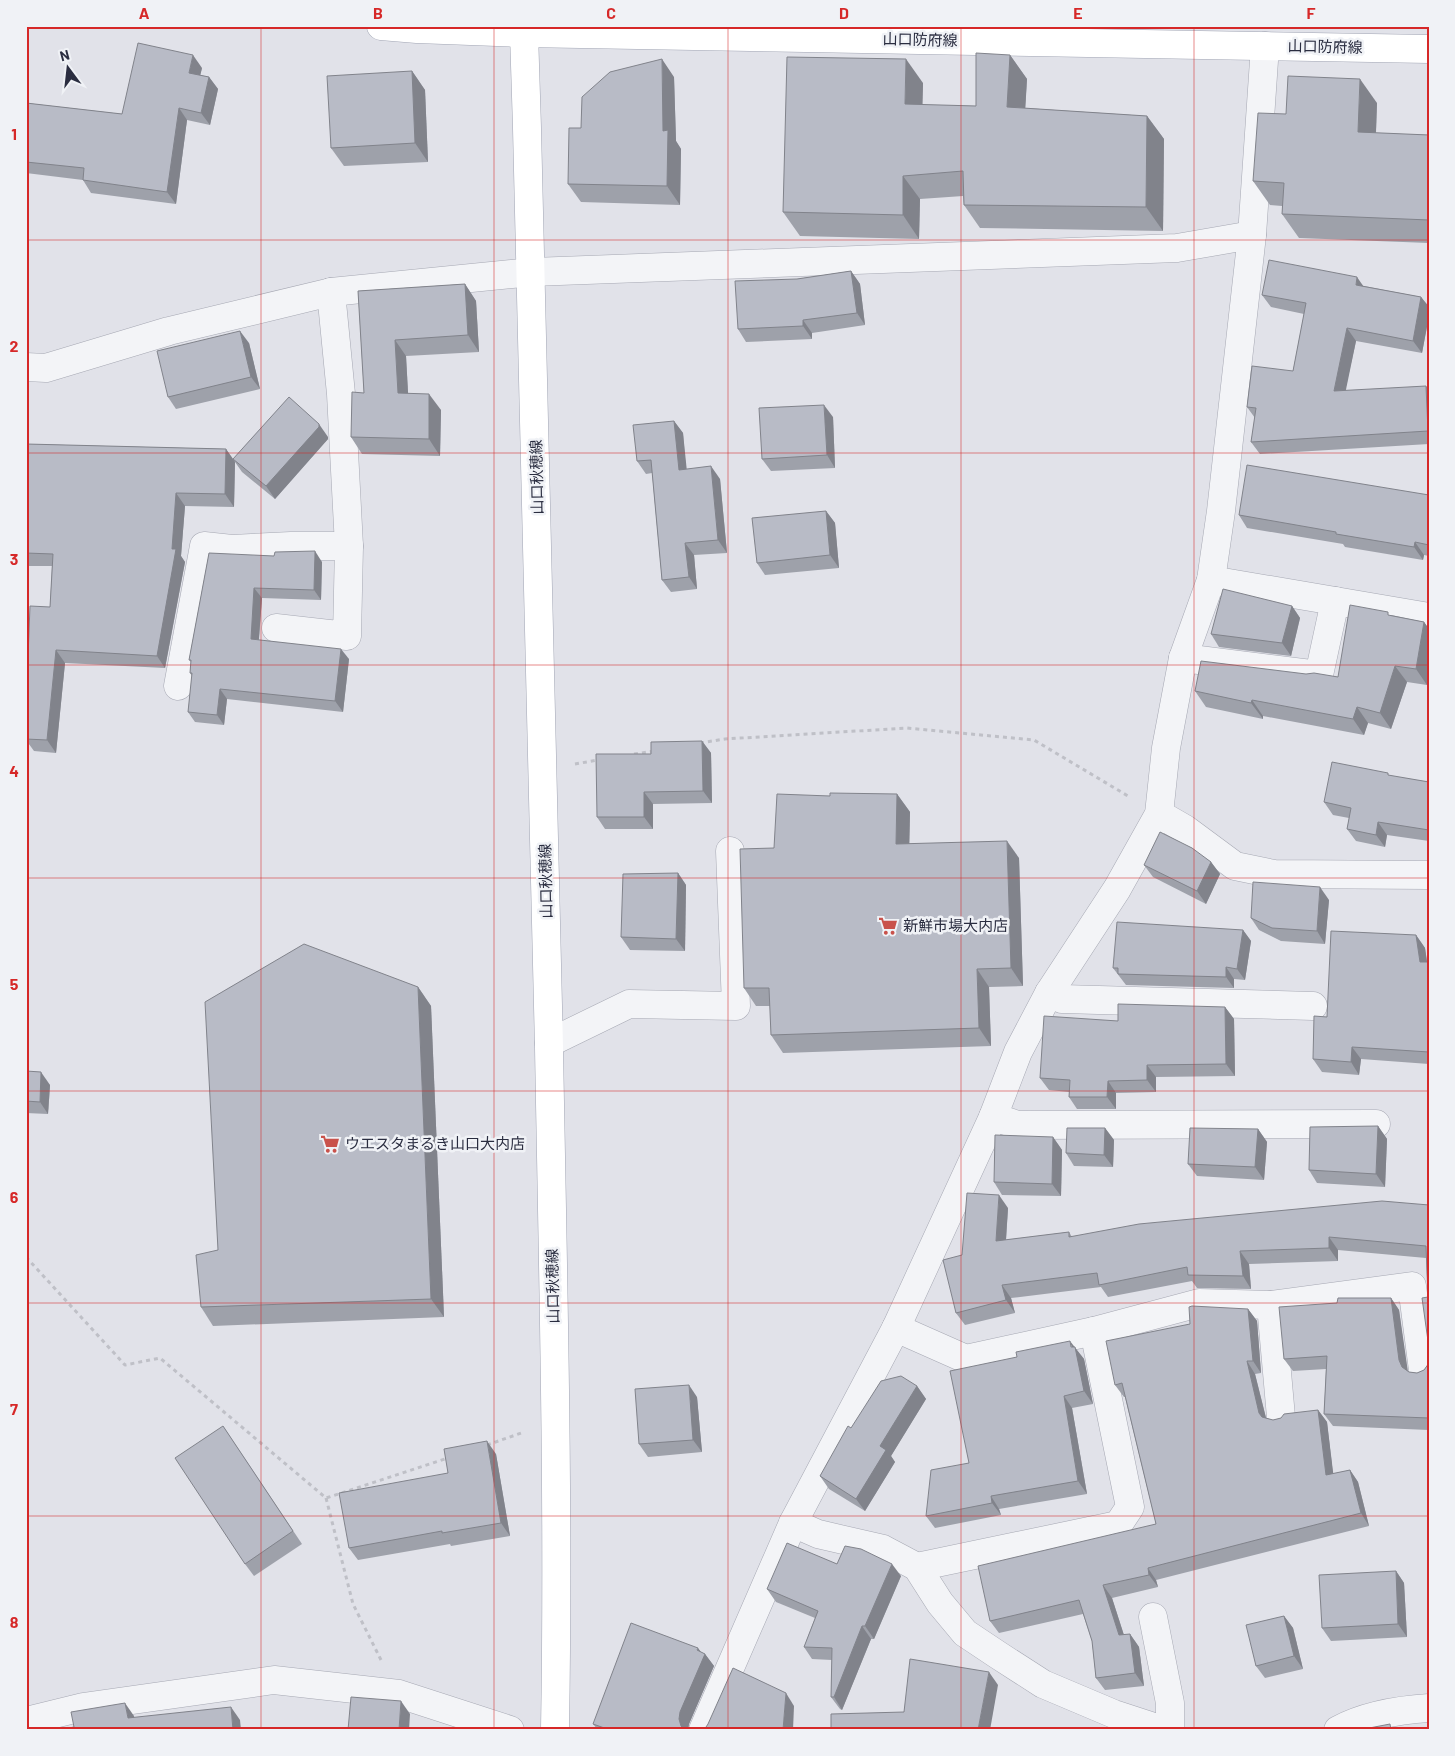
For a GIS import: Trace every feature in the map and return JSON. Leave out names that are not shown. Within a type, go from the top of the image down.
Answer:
[{"type":"main road","name":"山口防府線","points":[[381,26],[417,30],[524,30],[1429,49]]},
{"type":"main road","name":"山口秋穂線","points":[[524,30],[544,769],[556,1422],[557,1606],[555,1730]]},
{"type":"street","points":[[703,1730],[793,1523],[896,1328],[993,1118],[1018,1052],[1049,993],[1117,889],[1159,814],[1166,748],[1183,658],[1211,580],[1221,511],[1252,235],[1265,46]]},
{"type":"street","points":[[26,367],[46,368],[169,330],[331,292],[532,272],[1176,248],[1252,235]]},
{"type":"street","points":[[276,628],[348,636],[349,546],[341,394],[331,292]]},
{"type":"street","points":[[178,686],[204,546],[232,549],[349,546]]},
{"type":"street","points":[[1211,580],[1429,616]]},
{"type":"street","points":[[1183,658],[1319,676],[1335,601]]},
{"type":"street","points":[[1159,814],[1185,829],[1235,866],[1274,874],[1429,875]]},
{"type":"street","points":[[549,1044],[628,1004],[736,1006],[730,851]]},
{"type":"street","points":[[1049,993],[1062,1000],[1312,1006]]},
{"type":"street","points":[[993,1118],[1018,1125],[1376,1124]]},
{"type":"street","points":[[896,1328],[966,1359],[1094,1331],[1199,1303],[1271,1305],[1412,1286],[1423,1370]]},
{"type":"street","points":[[1271,1305],[1281,1417]]},
{"type":"street","points":[[917,1567],[1118,1525],[1130,1507],[1094,1331]]},
{"type":"street","points":[[793,1523],[818,1534],[883,1549],[917,1567],[940,1603],[965,1633],[998,1655],[1043,1684],[1114,1714],[1163,1730]]},
{"type":"street","points":[[1153,1617],[1170,1703],[1170,1730]]},
{"type":"street","points":[[26,1721],[84,1707],[274,1680],[399,1694],[510,1730]]},
{"type":"street","points":[[1338,1730],[1350,1723],[1396,1710],[1429,1708]]},
{"type":"path","points":[[696,744],[725,740],[908,728],[1034,740],[1159,814]]},
{"type":"path","points":[[630,755],[658,750]]},
{"type":"path","points":[[544,769],[601,760]]},
{"type":"path","points":[[26,1257],[124,1365],[160,1358],[326,1498],[353,1604],[399,1694]]},
{"type":"path","points":[[482,1446],[556,1422]]},
{"type":"path","points":[[326,1498],[455,1455]]},
{"type":"building","points":[[138,43],[193,55],[189,73],[209,77],[201,113],[179,108],[167,192],[83,180],[84,168],[26,162],[26,103],[122,114]]},
{"type":"building","points":[[976,53],[1010,55],[1007,107],[1147,116],[1146,207],[964,205],[963,171],[903,176],[903,215],[783,212],[787,57],[906,59],[905,104],[976,106]]},
{"type":"building","points":[[662,59],[663,131],[668,130],[667,186],[568,184],[569,128],[581,128],[582,97],[610,72]]},
{"type":"building","points":[[412,71],[415,143],[331,148],[327,76]]},
{"type":"building","points":[[1288,76],[1360,79],[1358,132],[1429,135],[1429,220],[1282,214],[1284,183],[1253,181],[1258,113],[1286,114]]},
{"type":"building","points":[[1269,260],[1357,277],[1356,285],[1421,297],[1413,341],[1347,328],[1334,391],[1426,386],[1428,431],[1251,442],[1256,408],[1247,407],[1252,366],[1293,371],[1306,303],[1262,295]]},
{"type":"building","points":[[851,271],[857,313],[803,320],[803,326],[738,329],[735,281],[797,279]]},
{"type":"building","points":[[465,284],[468,335],[395,340],[398,393],[429,394],[429,439],[351,437],[352,392],[364,393],[358,291]]},
{"type":"building","points":[[240,331],[251,377],[168,397],[157,351]]},
{"type":"building","points":[[289,397],[319,424],[319,427],[266,486],[233,459]]},
{"type":"building","points":[[824,405],[827,455],[762,459],[759,408]]},
{"type":"building","points":[[674,421],[679,470],[711,466],[718,540],[685,543],[689,577],[662,580],[651,460],[637,461],[633,425]]},
{"type":"building","points":[[26,444],[226,449],[225,494],[176,493],[172,549],[176,549],[157,656],[56,650],[47,740],[26,739],[30,606],[50,607],[53,554],[26,553]]},
{"type":"building","points":[[1247,465],[1429,495],[1429,545],[1415,542],[1414,547],[1239,515]]},
{"type":"building","points":[[826,511],[830,555],[757,563],[752,518]]},
{"type":"building","points":[[315,551],[314,590],[254,588],[251,639],[341,649],[335,701],[220,689],[217,715],[188,712],[192,673],[190,673],[191,660],[189,660],[209,553],[274,556],[275,552]]},
{"type":"building","points":[[1223,589],[1292,606],[1282,643],[1211,634]]},
{"type":"building","points":[[1350,605],[1388,612],[1388,615],[1424,622],[1416,669],[1395,666],[1380,713],[1357,707],[1353,719],[1252,700],[1251,703],[1195,691],[1201,661],[1338,677]]},
{"type":"building","points":[[702,741],[703,791],[644,792],[644,817],[597,817],[596,754],[651,754],[651,742]]},
{"type":"building","points":[[1332,762],[1429,782],[1429,830],[1378,822],[1376,835],[1347,829],[1351,808],[1324,802]]},
{"type":"building","name":"新鮮市場大内店","points":[[830,793],[897,794],[896,844],[1007,841],[1011,968],[977,969],[979,1028],[771,1035],[769,988],[744,988],[740,849],[774,848],[777,794],[830,796]]},
{"type":"building","points":[[1160,832],[1192,848],[1211,862],[1197,891],[1144,865]]},
{"type":"building","points":[[678,873],[676,939],[621,937],[623,874]]},
{"type":"building","points":[[1253,882],[1320,887],[1317,931],[1272,928],[1251,918]]},
{"type":"building","points":[[1117,922],[1243,930],[1237,969],[1226,967],[1226,977],[1118,974],[1118,968],[1113,968]]},
{"type":"building","points":[[1331,931],[1416,935],[1420,962],[1429,962],[1429,1052],[1352,1047],[1351,1062],[1313,1059],[1314,1016],[1327,1017]]},
{"type":"building","name":"ウエスタまるき山口大内店","points":[[304,944],[418,987],[431,1299],[201,1307],[196,1255],[218,1250],[205,1002]]},
{"type":"building","points":[[1118,1004],[1225,1007],[1226,1064],[1147,1065],[1147,1080],[1108,1081],[1107,1097],[1069,1097],[1070,1080],[1040,1078],[1044,1016],[1118,1021]]},
{"type":"building","points":[[26,1071],[41,1072],[40,1102],[26,1101]]},
{"type":"building","points":[[1378,1126],[1376,1174],[1309,1170],[1310,1127]]},
{"type":"building","points":[[1067,1128],[1105,1128],[1104,1155],[1066,1153]]},
{"type":"building","points":[[1190,1128],[1258,1129],[1255,1167],[1188,1164]]},
{"type":"building","points":[[995,1135],[1053,1137],[1052,1184],[994,1182]]},
{"type":"building","points":[[967,1193],[999,1195],[996,1241],[1069,1232],[1069,1237],[1139,1224],[1382,1201],[1429,1205],[1429,1348],[1422,1298],[1428,1297],[1426,1246],[1329,1237],[1329,1248],[1240,1251],[1243,1276],[1188,1275],[1187,1267],[1099,1285],[1097,1273],[1002,1285],[1006,1300],[956,1313],[943,1260],[962,1255]]},
{"type":"building","points":[[1338,1298],[1391,1298],[1399,1360],[1402,1367],[1409,1372],[1417,1373],[1424,1370],[1429,1363],[1429,1418],[1324,1414],[1327,1356],[1284,1359],[1279,1307],[1337,1303]]},
{"type":"building","points":[[1189,1307],[1248,1309],[1253,1361],[1247,1361],[1259,1413],[1262,1417],[1273,1420],[1281,1418],[1284,1414],[1318,1410],[1326,1475],[1350,1470],[1361,1513],[1148,1568],[1149,1575],[1103,1585],[1119,1635],[1130,1634],[1135,1673],[1096,1678],[1092,1641],[1079,1600],[990,1621],[978,1566],[1156,1524],[1122,1383],[1115,1385],[1106,1341],[1190,1324]]},
{"type":"building","points":[[1070,1341],[1071,1347],[1075,1347],[1084,1391],[1064,1396],[1078,1481],[991,1496],[992,1503],[926,1516],[931,1470],[969,1463],[950,1371],[1017,1357],[1016,1352]]},
{"type":"building","points":[[901,1376],[917,1386],[880,1446],[886,1450],[856,1499],[820,1476],[848,1426],[851,1428],[881,1381]]},
{"type":"building","points":[[689,1385],[693,1440],[639,1444],[635,1389]]},
{"type":"building","points":[[223,1426],[293,1531],[245,1564],[175,1458]]},
{"type":"building","points":[[487,1441],[501,1523],[442,1533],[442,1531],[349,1548],[339,1493],[448,1473],[444,1449]]},
{"type":"building","points":[[787,1543],[837,1564],[845,1546],[861,1549],[892,1564],[865,1626],[862,1626],[834,1697],[831,1697],[832,1648],[804,1647],[818,1611],[767,1589]]},
{"type":"building","points":[[1396,1571],[1398,1624],[1322,1628],[1319,1575]]},
{"type":"building","points":[[1284,1616],[1294,1656],[1256,1666],[1246,1625]]},
{"type":"building","points":[[631,1623],[698,1648],[697,1650],[705,1654],[680,1712],[679,1719],[681,1726],[685,1730],[610,1730],[593,1724]]},
{"type":"building","points":[[910,1659],[989,1672],[978,1730],[831,1730],[831,1714],[904,1712]]},
{"type":"building","points":[[733,1668],[786,1693],[783,1730],[704,1730]]},
{"type":"building","points":[[351,1697],[401,1701],[399,1730],[348,1730]]},
{"type":"building","points":[[125,1703],[128,1718],[231,1707],[233,1730],[58,1730],[74,1727],[71,1712]]},
{"type":"building","points":[[1390,1724],[1391,1730],[1359,1730]]},
{"type":"place","name":"新鮮市場大内店","points":[[888,926]]},
{"type":"place","name":"ウエスタまるき山口大内店","points":[[330,1144]]}]
